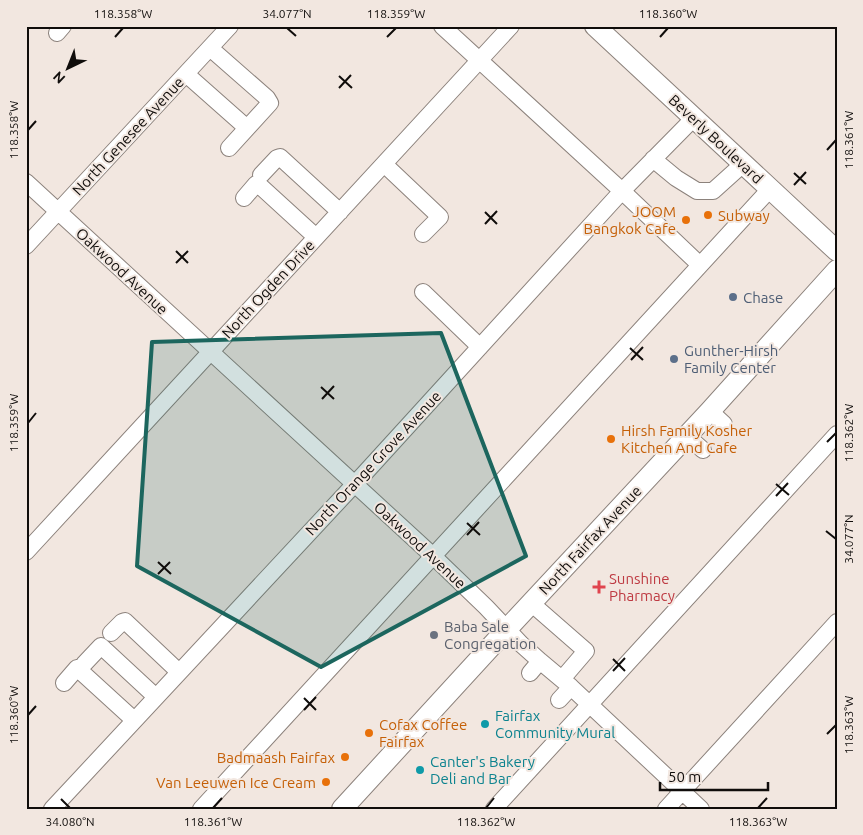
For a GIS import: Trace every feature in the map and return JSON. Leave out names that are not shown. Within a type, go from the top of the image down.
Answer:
[{"type":"main road","name":"Beverly Boulevard","points":[[595,26],[837,251]]},
{"type":"main road","name":"North Fairfax Avenue","points":[[342,809],[687,436],[717,417],[837,270]]},
{"type":"street","name":"North Genesee Avenue","points":[[26,246],[230,26]]},
{"type":"street","points":[[442,26],[700,265]]},
{"type":"street","name":"North Ogden Drive","points":[[26,552],[511,26]]},
{"type":"street","points":[[210,48],[267,98],[270,104],[229,148]]},
{"type":"street","points":[[186,74],[247,128]]},
{"type":"street","name":"North Orange Grove Avenue","points":[[52,809],[354,484],[622,191],[694,118]]},
{"type":"street","points":[[261,175],[280,157],[340,212]]},
{"type":"street","points":[[654,159],[676,178],[697,191],[714,192],[743,164]]},
{"type":"street","points":[[384,164],[440,217],[423,234]]},
{"type":"street","name":"Oakwood Avenue","points":[[26,182],[433,556],[507,629],[535,667],[567,683],[701,809]]},
{"type":"street","points":[[244,198],[256,184],[258,185],[316,237]]},
{"type":"street","points":[[201,809],[770,189]]},
{"type":"street","points":[[423,292],[480,347]]},
{"type":"street","points":[[494,809],[837,434]]},
{"type":"street","points":[[687,436],[703,450]]},
{"type":"street","points":[[531,603],[586,651],[559,700]]},
{"type":"street","points":[[111,633],[125,621],[179,672]]},
{"type":"street","points":[[666,809],[837,622]]},
{"type":"street","points":[[84,664],[100,646],[156,697]]},
{"type":"street","points":[[64,683],[77,668],[134,720]]},
{"type":"highlighted area","points":[[441,333],[526,556],[321,667],[137,566],[152,342]]},
{"type":"place","name":"Subway","points":[[708,215]]},
{"type":"place","name":"JOOM Bangkok Cafe","points":[[686,220]]},
{"type":"place","name":"Chase","points":[[733,297]]},
{"type":"place","name":"Gunther-Hirsh Family Center","points":[[674,359]]},
{"type":"place","name":"Hirsh Family Kosher Kitchen And Cafe","points":[[611,439]]},
{"type":"place","name":"Sunshine Pharmacy","points":[[599,587]]},
{"type":"place","name":"Baba Sale Congregation","points":[[434,635]]},
{"type":"place","name":"Fairfax Community Mural","points":[[485,724]]},
{"type":"place","name":"Cofax Coffee Fairfax","points":[[369,733]]},
{"type":"place","name":"Badmaash Fairfax","points":[[345,757]]},
{"type":"place","name":"Canter's Bakery Deli and Bar","points":[[420,770]]},
{"type":"place","name":"Van Leeuwen Ice Cream","points":[[326,782]]}]
